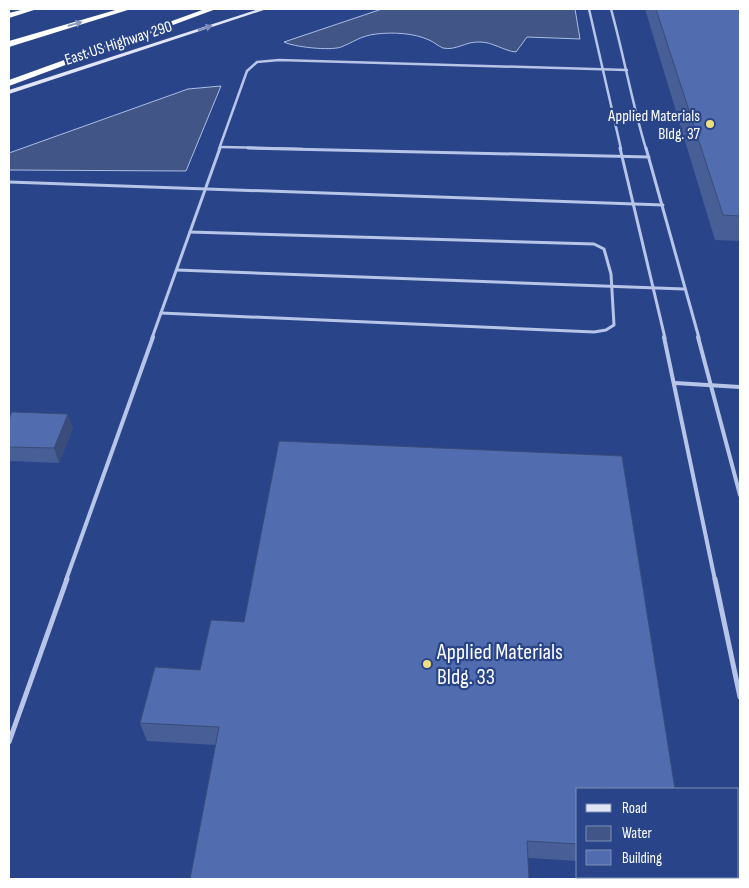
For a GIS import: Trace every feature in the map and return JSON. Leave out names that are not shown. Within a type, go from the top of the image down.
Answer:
[{"type":"highway","points":[[9,16],[33,9]]},
{"type":"highway","points":[[9,44],[127,9]]},
{"type":"highway","points":[[9,83],[212,9]]},
{"type":"main road","name":"East US Highway 290","points":[[9,92],[264,9]]},
{"type":"lane","points":[[589,9],[633,204],[654,286],[740,697]]},
{"type":"lane","points":[[611,9],[627,70],[632,101],[663,205],[709,385],[740,495]]},
{"type":"lane","points":[[9,742],[247,71],[257,62],[279,60],[627,70]]},
{"type":"lane","points":[[221,147],[649,157]]},
{"type":"lane","points":[[9,182],[663,205]]},
{"type":"lane","points":[[161,313],[594,332],[606,330],[614,325],[613,285],[606,251],[601,246],[590,243],[190,232]]},
{"type":"lane","points":[[177,270],[654,286],[684,289]]},
{"type":"lane","points":[[675,383],[740,387]]},
{"type":"water","points":[[382,9],[575,9],[580,39],[527,37],[516,52],[480,42],[448,49],[410,34],[396,33],[370,35],[341,47],[329,49],[312,48],[284,42]]},
{"type":"water","points":[[221,86],[186,171],[9,170],[9,153],[188,89]]},
{"type":"building","name":"Applied Materials Bldg. 37","points":[[656,9],[740,9],[740,216],[723,215]]},
{"type":"building","points":[[12,412],[68,414],[54,448],[9,447],[9,419]]},
{"type":"building","name":"Applied Materials Bldg. 33","points":[[279,441],[622,456],[675,788],[576,788],[576,844],[527,841],[529,879],[190,879],[219,727],[140,723],[155,667],[200,670],[211,620],[244,622]]},
{"type":"place","name":"Applied Materials Bldg. 37","points":[[710,124]]},
{"type":"place","name":"Applied Materials Bldg. 33","points":[[427,664]]}]
